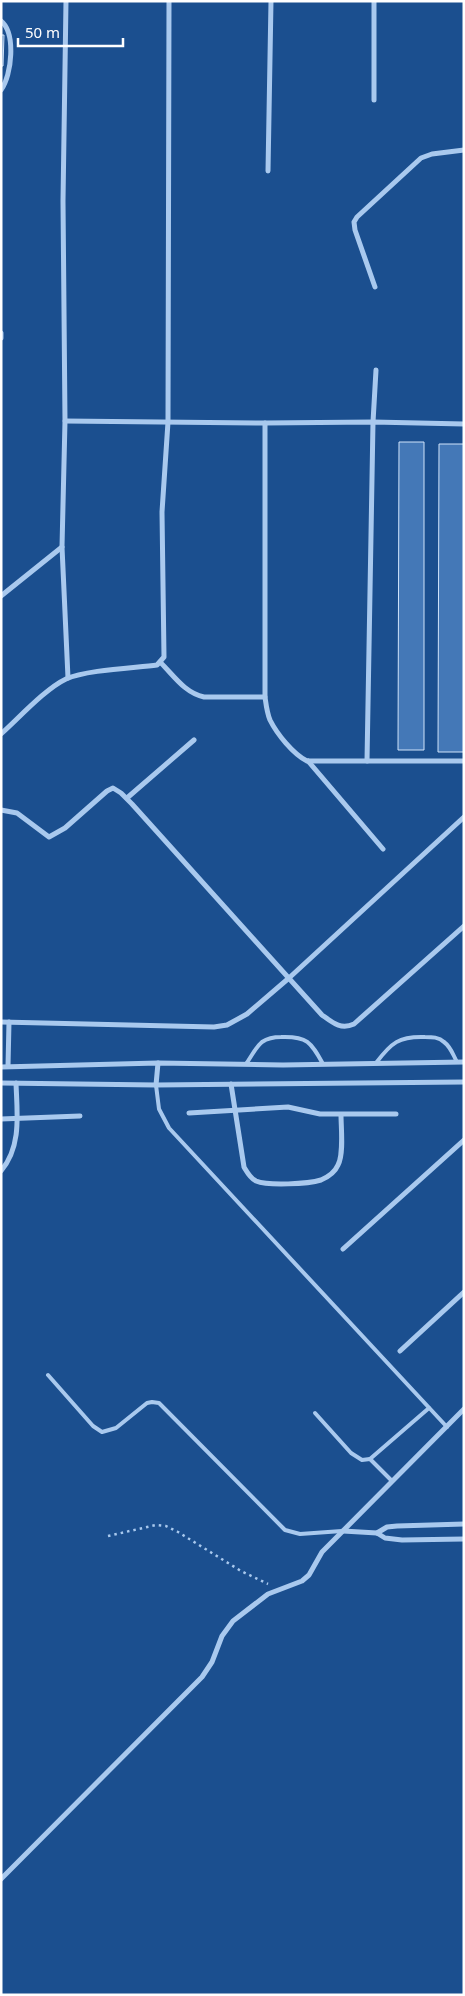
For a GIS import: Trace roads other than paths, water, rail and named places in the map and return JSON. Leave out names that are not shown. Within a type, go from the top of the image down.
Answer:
[{"type":"street","points":[[66,1],[64,200],[66,421],[62,546],[68,678]]},
{"type":"street","points":[[1,734],[50,690],[68,678],[82,674],[157,665],[161,662],[165,653],[162,512],[168,422],[169,1]]},
{"type":"street","points":[[268,171],[271,1]]},
{"type":"street","points":[[374,1],[374,100]]},
{"type":"street","points":[[1,21],[9,32],[9,72],[1,90]]},
{"type":"street","points":[[375,287],[355,230],[354,222],[357,217],[421,158],[432,154],[464,150]]},
{"type":"street","points":[[1,333],[1,338]]},
{"type":"street","points":[[367,761],[373,422],[376,370]]},
{"type":"street","points":[[66,421],[464,424]]},
{"type":"street","points":[[265,423],[265,697],[268,713],[277,731],[297,755],[307,761],[383,849]]},
{"type":"street","points":[[1,596],[62,546]]},
{"type":"street","points":[[161,662],[188,690],[196,695],[204,697],[265,697]]},
{"type":"street","points":[[127,798],[194,740]]},
{"type":"street","points":[[307,761],[464,761]]},
{"type":"street","points":[[1,810],[16,812],[50,837],[65,828],[110,789],[116,790],[127,798],[289,978],[335,1025],[348,1027],[354,1024],[464,926]]},
{"type":"street","points":[[1,1022],[214,1027],[236,1021],[289,978],[464,817]]},
{"type":"street","points":[[8,1066],[9,1022]]},
{"type":"street","points":[[1,1067],[158,1063],[323,1064],[464,1062]]},
{"type":"street","points":[[156,1085],[158,1063]]},
{"type":"street","points":[[1,1083],[156,1085],[464,1082]]},
{"type":"street","points":[[1,1171],[14,1149],[18,1118],[16,1083]]},
{"type":"street","points":[[231,1084],[244,1166],[252,1179],[257,1182],[320,1180],[334,1172],[340,1160],[341,1115]]},
{"type":"street","points":[[188,1113],[288,1107],[320,1114],[396,1114]]},
{"type":"street","points":[[1,1119],[80,1116]]},
{"type":"street","points":[[343,1249],[464,1140]]},
{"type":"street","points":[[400,1351],[464,1292]]},
{"type":"street","points":[[1,1879],[205,1674],[222,1636],[233,1621],[261,1598],[299,1583],[307,1577],[318,1557],[464,1409]]},
{"type":"street","points":[[377,1533],[387,1527],[464,1524]]},
{"type":"street","points":[[343,1531],[377,1533],[385,1538],[402,1540],[464,1539]]},
{"type":"lane","points":[[246,1064],[263,1042],[274,1037],[294,1037],[304,1039],[310,1044],[323,1064]]},
{"type":"lane","points":[[376,1063],[389,1047],[406,1037],[437,1038],[443,1040],[450,1048],[457,1062]]},
{"type":"lane","points":[[156,1085],[159,1109],[169,1128],[446,1427]]},
{"type":"lane","points":[[48,1375],[92,1426],[102,1432],[116,1428],[147,1403],[159,1403],[285,1530],[300,1534],[343,1531]]},
{"type":"lane","points":[[316,1413],[351,1453],[362,1460],[370,1459],[430,1408]]},
{"type":"lane","points":[[370,1459],[392,1482]]}]
